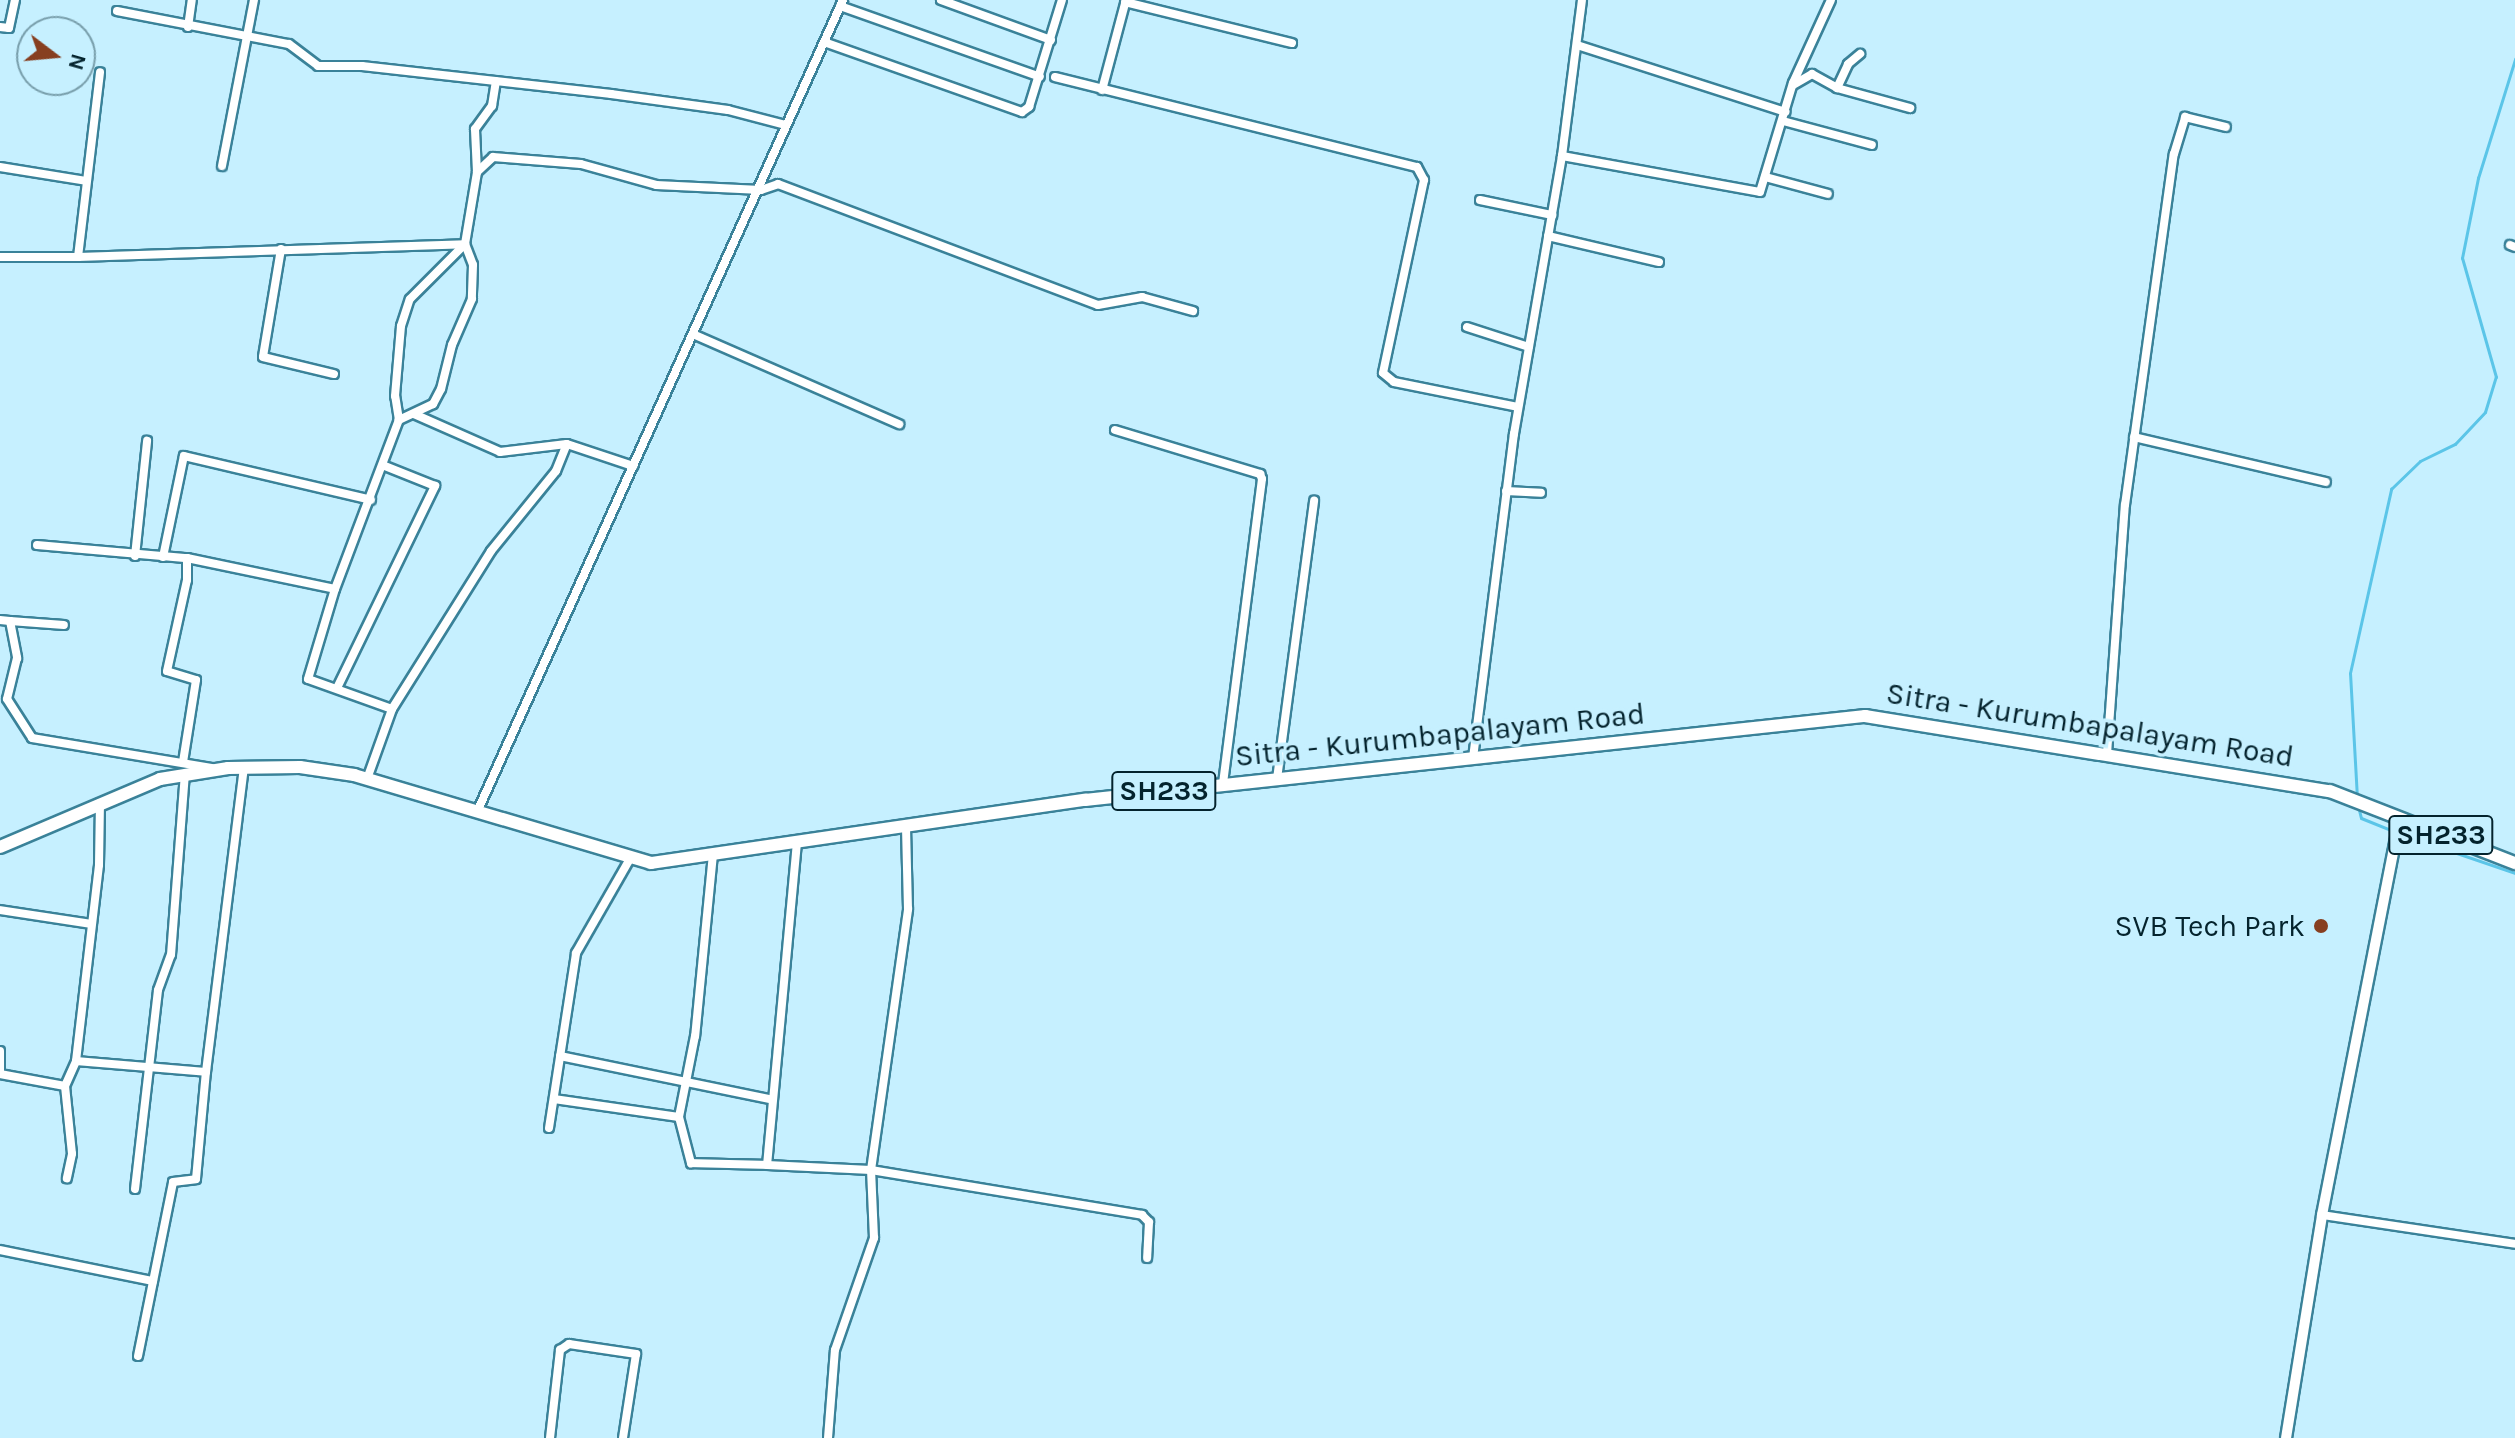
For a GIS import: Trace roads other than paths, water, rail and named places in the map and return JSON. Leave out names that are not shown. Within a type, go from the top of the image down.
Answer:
[{"type":"main road","name":"Sitra - Kurumbapalayam Road","points":[[0,847],[33,837],[100,801],[184,768],[300,767],[367,779],[651,863],[1223,785],[1865,716],[2272,779],[2368,805],[2397,827],[2515,863]]},
{"type":"street","points":[[0,27],[9,28],[15,0]]},
{"type":"street","points":[[188,27],[192,0]]},
{"type":"street","points":[[222,166],[254,0]]},
{"type":"street","points":[[941,0],[1051,40]]},
{"type":"street","points":[[824,42],[1022,112],[1029,107],[1040,77],[1062,0]]},
{"type":"street","points":[[1473,758],[1518,407],[1562,156],[1582,0]]},
{"type":"street","points":[[1562,156],[1760,192],[1793,85],[1831,0]]},
{"type":"street","points":[[1102,90],[1125,1],[1292,43]]},
{"type":"street","points":[[477,812],[761,190],[786,125],[842,3],[1040,77]]},
{"type":"street","points":[[117,11],[188,27],[248,35],[298,48],[318,66],[496,81],[728,110],[786,125]]},
{"type":"street","points":[[1577,45],[1872,145]]},
{"type":"street","points":[[1837,88],[1848,64],[1860,54]]},
{"type":"street","points":[[78,257],[100,72]]},
{"type":"street","points":[[1793,85],[1812,74],[1837,88],[1910,108]]},
{"type":"street","points":[[1055,77],[1417,167],[1424,180],[1383,373],[1394,382],[1518,407]]},
{"type":"street","points":[[399,420],[433,404],[472,299],[473,265],[465,244],[477,172],[475,129],[492,106],[496,81]]},
{"type":"street","points":[[2107,754],[2134,437],[2181,122],[2196,116],[2226,127]]},
{"type":"street","points":[[477,172],[493,157],[581,164],[656,185],[761,190],[778,184],[1098,305],[1142,297],[1193,311]]},
{"type":"street","points":[[0,167],[86,181]]},
{"type":"street","points":[[1765,177],[1828,194]]},
{"type":"street","points":[[1480,200],[1552,215]]},
{"type":"street","points":[[1548,236],[1659,262]]},
{"type":"street","points":[[0,257],[465,244]]},
{"type":"street","points":[[392,709],[308,679],[335,589],[385,466],[399,420],[395,396],[401,326],[410,299],[465,244]]},
{"type":"street","points":[[281,249],[263,357],[334,374]]},
{"type":"street","points":[[1467,327],[1529,347]]},
{"type":"street","points":[[695,335],[899,424]]},
{"type":"street","points":[[414,414],[500,452],[567,444],[633,466]]},
{"type":"street","points":[[1115,430],[1260,474],[1262,479],[1223,785]]},
{"type":"street","points":[[2134,437],[2326,482]]},
{"type":"street","points":[[135,556],[147,441]]},
{"type":"street","points":[[367,779],[392,709],[491,551],[556,471],[567,444]]},
{"type":"street","points":[[163,557],[184,456],[371,500]]},
{"type":"street","points":[[337,688],[435,486],[385,466]]},
{"type":"street","points":[[1506,491],[1541,493]]},
{"type":"street","points":[[1277,779],[1314,500]]},
{"type":"street","points":[[37,545],[135,556],[187,558],[335,589]]},
{"type":"street","points":[[135,1189],[158,990],[171,955],[184,768],[196,680],[167,671],[187,580],[187,558]]},
{"type":"street","points":[[64,625],[5,620],[17,658],[4,699],[32,738],[47,744],[184,768]]},
{"type":"street","points":[[138,1356],[173,1182],[196,1179],[206,1072],[244,768]]},
{"type":"street","points":[[67,1178],[72,1154],[65,1086],[76,1061],[100,801]]},
{"type":"street","points":[[828,1438],[835,1350],[874,1238],[871,1170],[908,909],[906,826]]},
{"type":"street","points":[[2286,1438],[2322,1215],[2397,827]]},
{"type":"street","points":[[767,1165],[769,1099],[797,842]]},
{"type":"street","points":[[713,854],[687,1081],[679,1117],[691,1163],[871,1170],[1142,1215],[1149,1222],[1147,1258]]},
{"type":"street","points":[[549,1128],[576,953],[631,857]]},
{"type":"street","points":[[0,910],[91,924]]},
{"type":"street","points":[[0,1051],[0,1082]]},
{"type":"street","points":[[560,1056],[769,1099]]},
{"type":"street","points":[[76,1061],[206,1072]]},
{"type":"street","points":[[0,1074],[65,1086]]},
{"type":"street","points":[[554,1099],[679,1117]]},
{"type":"street","points":[[2322,1215],[2515,1244]]},
{"type":"street","points":[[0,1250],[153,1281]]},
{"type":"street","points":[[550,1438],[560,1350],[569,1344],[636,1354],[623,1438]]},
{"type":"waterway","points":[[2357,798],[2350,673],[2391,489],[2420,461],[2455,444],[2485,412],[2496,377],[2462,258],[2478,178],[2515,59]]},
{"type":"waterway","points":[[2358,806],[2361,818],[2394,831]]},
{"type":"waterway","points":[[2401,834],[2515,873]]},
{"type":"place","name":"SVB Tech Park","points":[[2321,926]]}]
